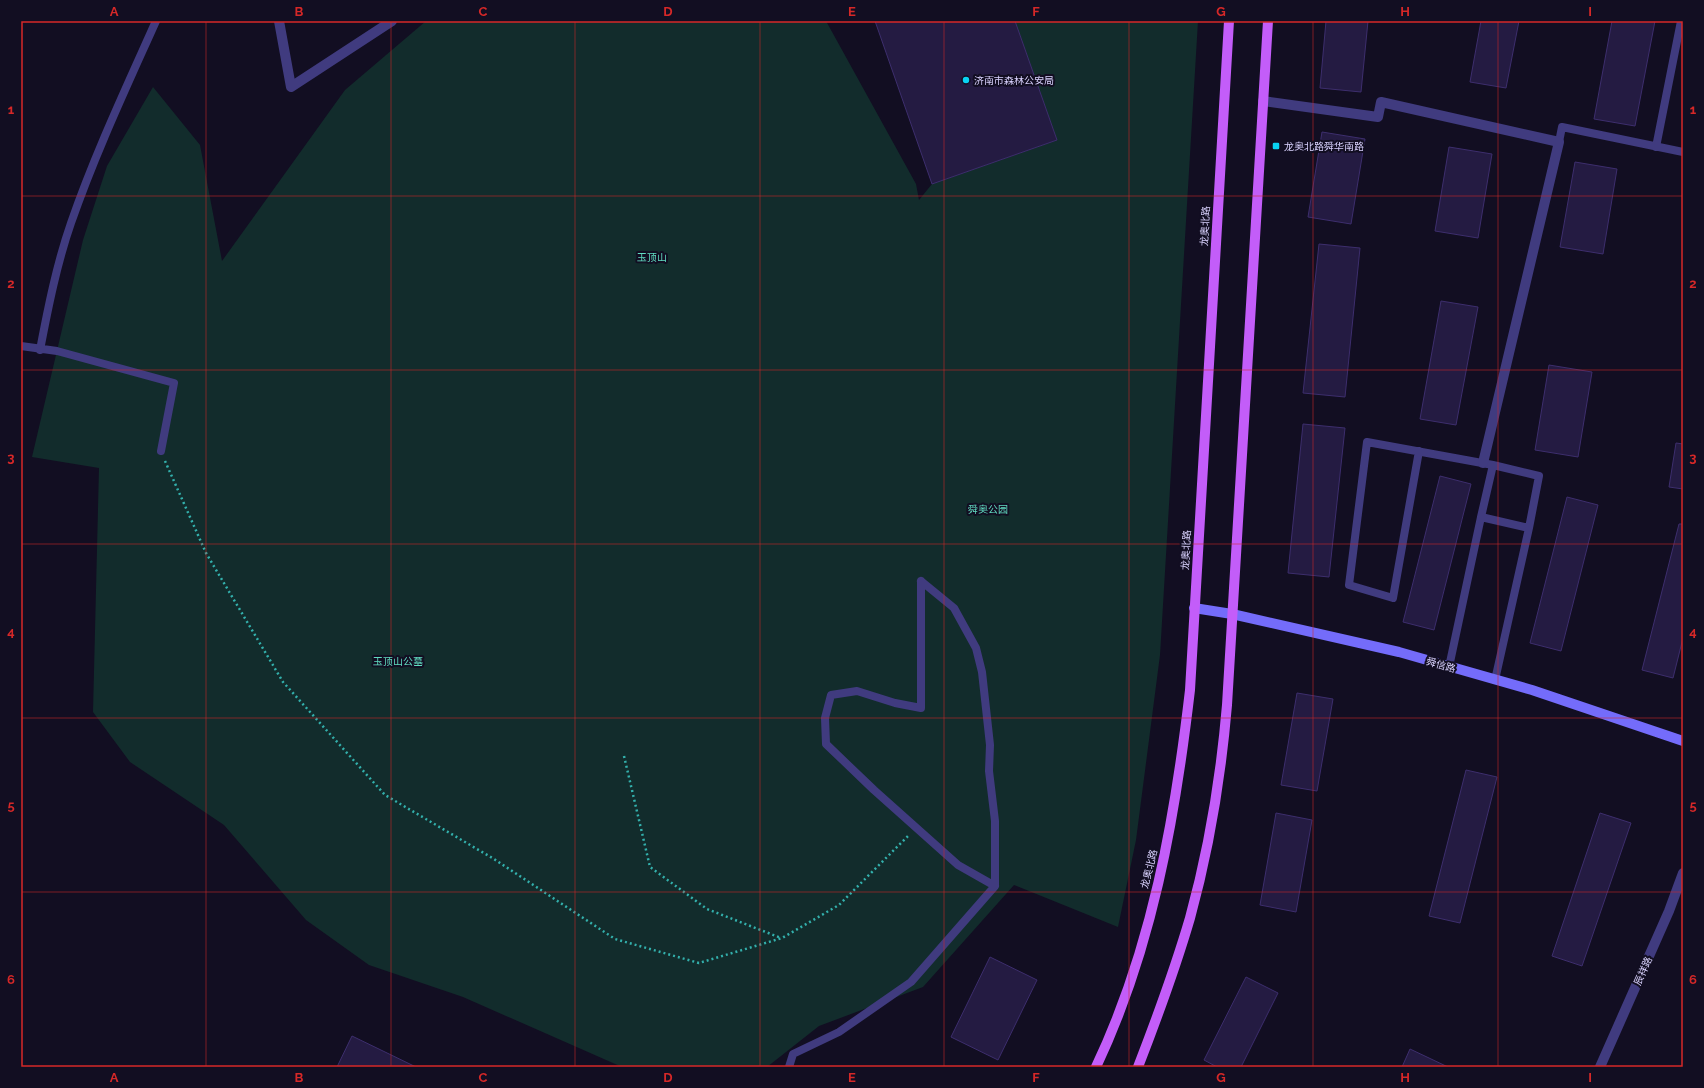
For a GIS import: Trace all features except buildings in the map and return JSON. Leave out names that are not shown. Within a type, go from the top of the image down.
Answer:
[{"type":"main road","name":"龙奥北路","points":[[1096,1067],[1120,1007],[1144,935],[1164,861],[1182,755],[1190,690],[1229,21]]},
{"type":"main road","points":[[1138,1067],[1163,1004],[1190,916],[1205,853],[1223,749],[1268,21]]},
{"type":"street","points":[[279,21],[291,87],[392,21]]},
{"type":"street","points":[[1263,101],[1378,117],[1381,102],[1559,142],[1488,464]]},
{"type":"street","name":"舜信路","points":[[1194,608],[1232,614],[1399,652],[1532,690],[1683,741]]},
{"type":"street","name":"辰祥路","points":[[1600,1067],[1669,912],[1683,873]]},
{"type":"lane","points":[[40,350],[47,312],[70,224],[100,146],[156,21]]},
{"type":"lane","points":[[1656,147],[1681,21]]},
{"type":"lane","points":[[1559,142],[1562,127],[1683,152]]},
{"type":"lane","points":[[21,346],[57,352],[174,383],[161,451]]},
{"type":"lane","points":[[1419,451],[1393,598],[1349,585],[1366,442],[1419,451],[1488,464],[1539,476],[1495,680]]},
{"type":"lane","points":[[1449,667],[1481,517],[1488,464]]},
{"type":"lane","points":[[1481,517],[1529,528]]},
{"type":"lane","points":[[789,1067],[793,1054],[838,1032],[912,982],[995,886],[995,821],[989,770],[990,744],[982,672],[976,648],[954,608],[921,581],[921,708],[895,703],[857,690],[831,695],[825,718],[826,744],[874,790],[958,865],[995,886]]},
{"type":"path","points":[[161,451],[206,553],[283,682],[385,795],[494,858],[615,939],[699,963],[782,938],[839,905],[916,828]]},
{"type":"path","points":[[624,756],[650,866],[707,909],[782,938]]},
{"type":"green space","points":[[426,21],[826,21],[916,184],[919,200],[932,184],[1057,140],[1015,21],[1198,21],[1160,655],[1136,840],[1118,927],[1014,885],[923,987],[819,1026],[767,1067],[622,1067],[463,997],[369,965],[306,920],[224,825],[130,762],[93,712],[99,468],[32,457],[83,240],[107,166],[153,87],[200,145],[222,261],[345,90]]},
{"type":"place","name":"济南市森林公安局","points":[[966,80]]},
{"type":"place","name":"龙奥北路舜华南路","points":[[1276,146]]},
{"type":"park label","name":"玉顶山","points":[[652,257]]},
{"type":"park label","name":"舜奥公园","points":[[988,509]]},
{"type":"park label","name":"玉顶山公墓","points":[[398,661]]}]
